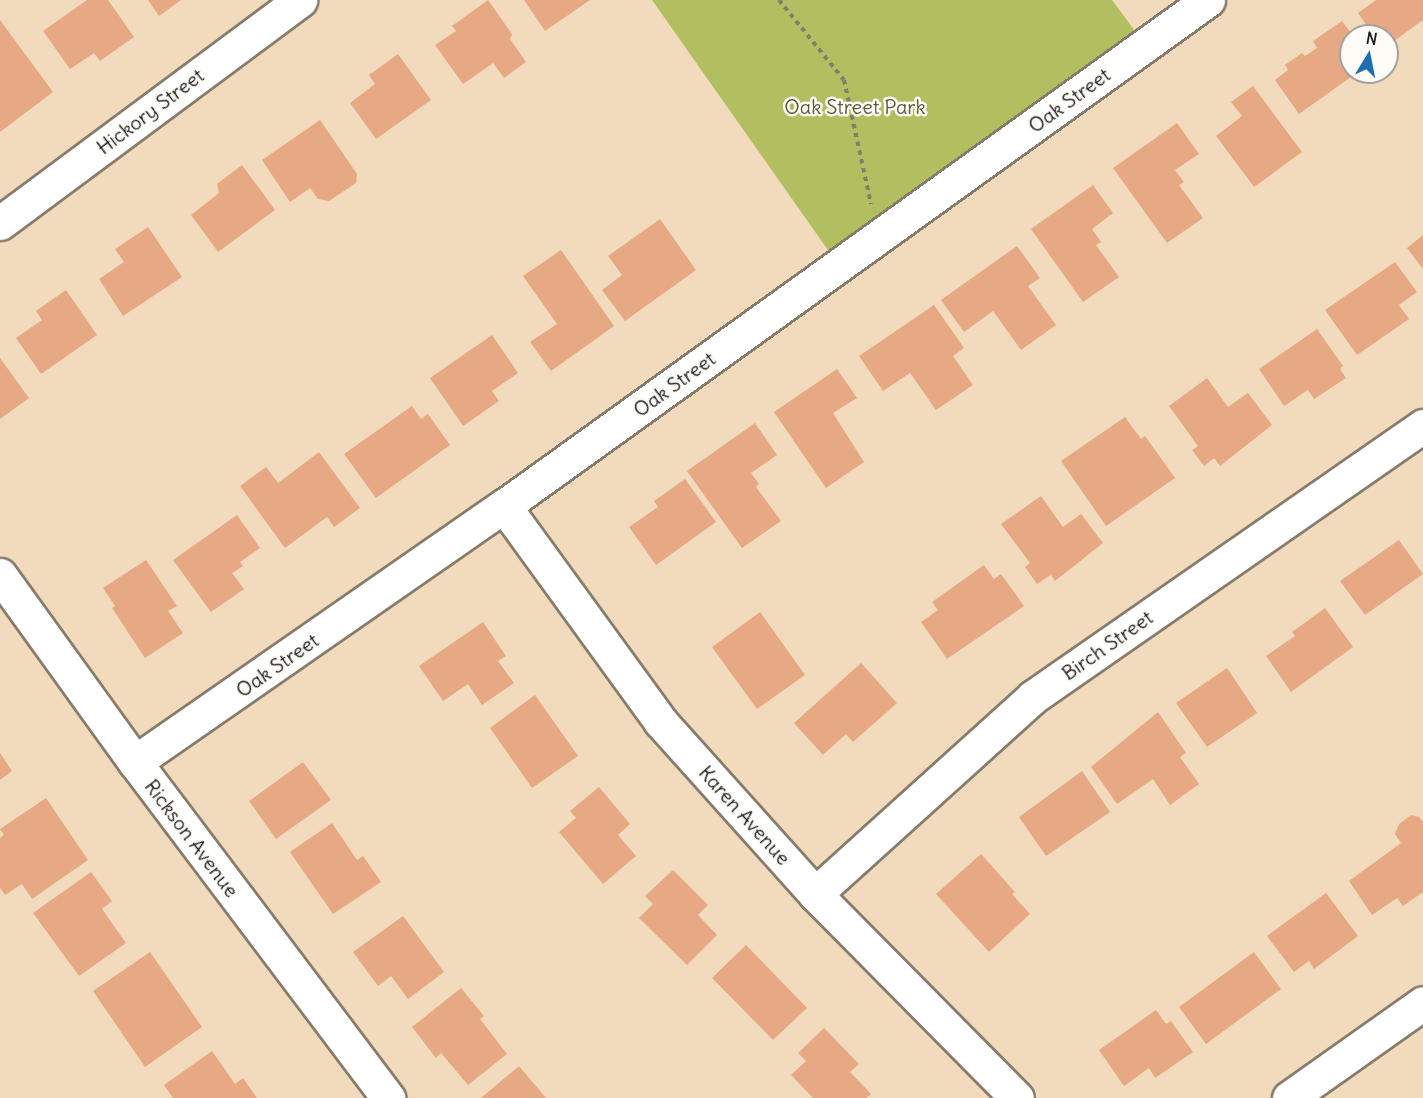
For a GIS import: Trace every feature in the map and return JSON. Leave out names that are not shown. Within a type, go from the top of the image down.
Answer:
[{"type":"street","name":"Hickory Street","points":[[0,223],[300,0]]},
{"type":"street","name":"Oak Street","points":[[135,762],[504,506],[1208,0]]},
{"type":"street","name":"Birch Street","points":[[815,894],[1033,697],[1423,426]]},
{"type":"street","name":"Karen Avenue","points":[[504,506],[660,721],[815,894],[1017,1098]]},
{"type":"street","name":"Rickson Avenue","points":[[0,574],[135,762],[388,1098]]},
{"type":"street","points":[[1289,1098],[1423,1003]]},
{"type":"path","points":[[779,0],[844,80],[879,237]]},
{"type":"green space","name":"Oak Street Park","points":[[652,0],[1112,0],[1138,35],[830,253]]},
{"type":"building","points":[[87,0],[108,0],[134,37],[100,61],[94,53],[70,69],[43,31]]},
{"type":"building","points":[[148,0],[181,0],[159,16]]},
{"type":"building","points":[[488,0],[512,34],[510,39],[526,62],[504,78],[493,63],[463,84],[435,45],[456,31],[452,26]]},
{"type":"building","points":[[524,0],[590,0],[545,31]]},
{"type":"building","points":[[1376,0],[1423,0],[1423,20],[1399,37],[1399,24],[1366,24],[1358,13]]},
{"type":"building","points":[[0,20],[53,92],[0,132]]},
{"type":"building","points":[[1342,21],[1344,24],[1339,24],[1339,84],[1341,84],[1299,114],[1275,80],[1288,70],[1285,65],[1302,53],[1305,56],[1317,48],[1313,41]]},
{"type":"building","points":[[398,54],[431,100],[376,139],[350,103],[375,84],[369,75]]},
{"type":"building","points":[[1253,86],[1302,152],[1254,187],[1216,136],[1242,116],[1231,102]]},
{"type":"building","points":[[320,120],[357,174],[356,183],[329,201],[318,199],[310,188],[290,202],[262,160]]},
{"type":"building","points":[[1177,123],[1199,154],[1175,170],[1184,182],[1179,185],[1203,218],[1167,243],[1113,168]]},
{"type":"building","points":[[242,165],[275,210],[218,252],[191,215],[219,193],[217,184]]},
{"type":"building","points":[[1093,185],[1113,213],[1092,229],[1101,242],[1096,245],[1119,277],[1083,302],[1031,229]]},
{"type":"building","points":[[660,219],[696,270],[625,321],[602,290],[622,275],[608,256]]},
{"type":"building","points":[[148,227],[182,277],[123,316],[99,279],[124,262],[115,249]]},
{"type":"building","points":[[1423,235],[1423,269],[1407,248]]},
{"type":"building","points":[[1017,246],[1040,278],[1028,286],[1056,325],[1021,350],[993,311],[964,332],[941,300]]},
{"type":"building","points":[[561,250],[614,326],[551,371],[530,342],[557,324],[523,276]]},
{"type":"building","points":[[1395,262],[1417,292],[1399,305],[1409,319],[1357,355],[1325,310]]},
{"type":"building","points":[[66,290],[97,335],[41,374],[16,338],[42,320],[36,311]]},
{"type":"building","points":[[934,305],[964,348],[953,356],[973,385],[936,410],[910,373],[883,391],[859,356]]},
{"type":"building","points":[[1317,329],[1343,366],[1340,369],[1346,378],[1314,399],[1308,390],[1284,406],[1259,369]]},
{"type":"building","points":[[492,335],[518,373],[492,391],[499,401],[463,426],[430,378]]},
{"type":"building","points":[[0,358],[29,398],[0,419]]},
{"type":"building","points":[[837,369],[857,398],[833,413],[864,462],[826,488],[774,412]]},
{"type":"building","points":[[1207,378],[1228,407],[1248,393],[1272,425],[1220,466],[1214,458],[1204,466],[1192,450],[1198,446],[1169,406]]},
{"type":"building","points":[[412,406],[421,419],[428,414],[450,445],[376,498],[344,454]]},
{"type":"building","points":[[1125,417],[1141,439],[1145,436],[1175,478],[1106,526],[1061,461]]},
{"type":"building","points":[[755,423],[777,455],[751,473],[759,484],[756,487],[781,521],[742,548],[687,471]]},
{"type":"building","points":[[319,452],[360,508],[334,527],[327,517],[285,548],[240,486],[266,467],[278,483]]},
{"type":"building","points":[[685,479],[716,522],[656,565],[629,527],[658,507],[654,501]]},
{"type":"building","points":[[1041,496],[1063,527],[1081,514],[1103,543],[1055,581],[1051,575],[1037,584],[1025,567],[1030,563],[1001,524]]},
{"type":"building","points":[[237,515],[260,548],[240,562],[243,566],[232,573],[244,589],[211,612],[173,560]]},
{"type":"building","points":[[1399,540],[1423,574],[1365,615],[1340,581]]},
{"type":"building","points":[[146,560],[177,606],[168,611],[183,633],[145,658],[112,608],[115,606],[103,588]]},
{"type":"building","points":[[984,565],[994,579],[1001,574],[1024,606],[947,659],[921,622],[938,610],[932,602]]},
{"type":"building","points":[[1325,608],[1353,647],[1291,692],[1266,656],[1295,636],[1292,632]]},
{"type":"building","points":[[760,612],[805,675],[757,709],[712,647]]},
{"type":"building","points":[[483,622],[506,656],[498,661],[514,683],[482,705],[468,684],[443,701],[419,666]]},
{"type":"building","points":[[861,663],[897,703],[853,742],[846,734],[823,755],[794,723]]},
{"type":"building","points":[[1227,668],[1257,713],[1207,747],[1176,703]]},
{"type":"building","points":[[535,695],[578,756],[532,788],[490,728]]},
{"type":"building","points":[[1158,712],[1186,753],[1180,757],[1199,784],[1170,805],[1153,779],[1117,804],[1091,767]]},
{"type":"building","points":[[0,753],[12,771],[0,780]]},
{"type":"building","points":[[303,762],[331,800],[276,839],[249,801]]},
{"type":"building","points":[[1082,771],[1110,812],[1046,856],[1019,817]]},
{"type":"building","points":[[599,787],[630,824],[618,835],[636,856],[603,884],[559,832],[576,818],[570,811]]},
{"type":"building","points":[[46,798],[88,860],[32,899],[22,884],[5,895],[0,888],[0,838],[4,835],[0,829]]},
{"type":"building","points":[[1411,815],[1419,817],[1423,822],[1423,892],[1403,906],[1397,898],[1372,915],[1349,881],[1401,843],[1395,834],[1399,824]]},
{"type":"building","points":[[332,823],[357,860],[363,856],[381,882],[333,914],[290,852]]},
{"type":"building","points":[[981,854],[1015,892],[1012,894],[1030,914],[989,952],[936,894]]},
{"type":"building","points":[[673,870],[708,905],[698,915],[717,935],[687,965],[639,918],[653,904],[645,896]]},
{"type":"building","points":[[91,872],[112,901],[102,909],[126,943],[79,976],[33,913]]},
{"type":"building","points":[[1326,893],[1358,936],[1314,969],[1309,961],[1294,972],[1267,936]]},
{"type":"building","points":[[403,916],[444,972],[408,999],[391,976],[378,986],[353,952]]},
{"type":"building","points":[[746,945],[807,1008],[773,1040],[712,978]]},
{"type":"building","points":[[150,952],[202,1027],[145,1067],[93,991]]},
{"type":"building","points":[[1254,952],[1281,989],[1206,1044],[1179,1007]]},
{"type":"building","points":[[461,988],[484,1016],[480,1019],[507,1054],[468,1085],[441,1053],[436,1058],[412,1027]]},
{"type":"building","points":[[1156,1010],[1166,1024],[1171,1021],[1193,1052],[1155,1078],[1149,1068],[1124,1086],[1099,1050]]},
{"type":"building","points":[[824,1028],[859,1064],[850,1072],[871,1094],[866,1098],[813,1098],[791,1075],[806,1061],[798,1053]]},
{"type":"building","points":[[212,1051],[235,1084],[243,1078],[257,1098],[173,1098],[164,1085]]},
{"type":"building","points":[[519,1066],[546,1098],[481,1098]]}]
